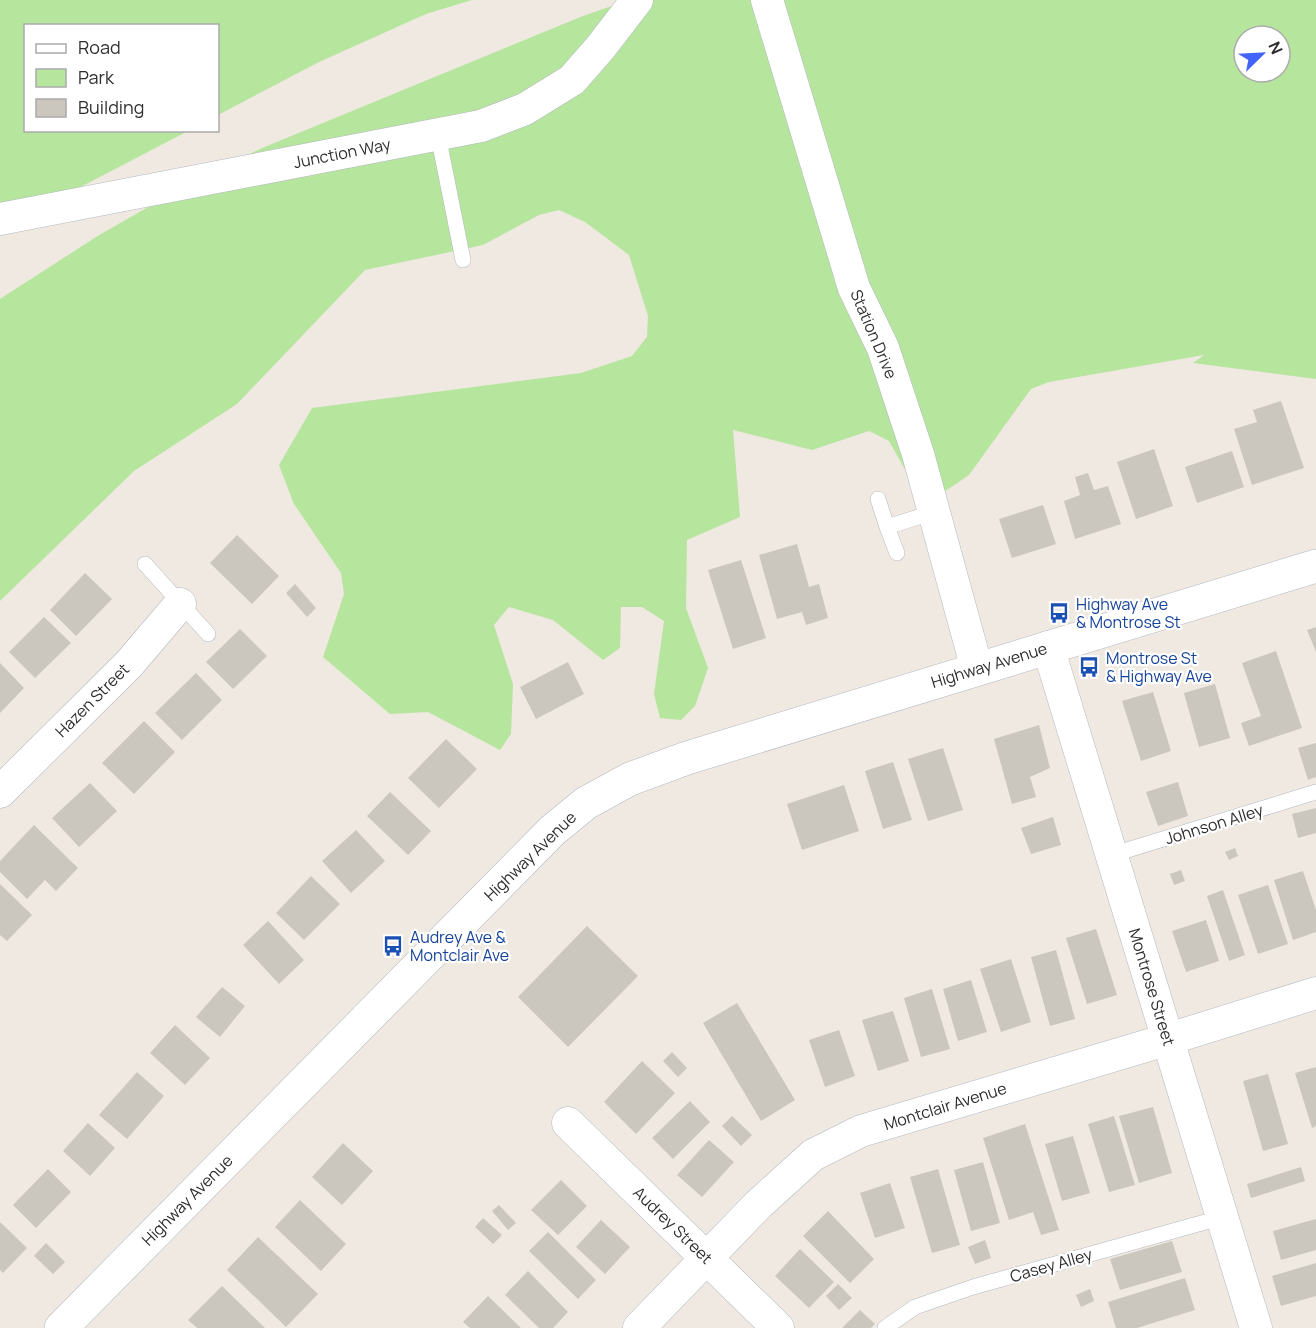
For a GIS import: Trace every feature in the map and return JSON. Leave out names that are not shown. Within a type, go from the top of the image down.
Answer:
[{"type":"main road","name":"Highway Avenue","points":[[61,1328],[553,830],[586,803],[630,779],[687,758],[1316,566]]},
{"type":"street","name":"Junction Way","points":[[0,219],[481,126],[525,109],[572,80],[637,0]]},
{"type":"street","name":"Station Drive","points":[[767,0],[854,288],[883,348],[918,454],[977,669]]},
{"type":"street","name":"Hazen Street","points":[[0,792],[129,664],[180,604]]},
{"type":"street","name":"Montrose Street","points":[[1048,647],[1256,1328]]},
{"type":"street","name":"Montclair Avenue","points":[[639,1328],[759,1204],[813,1155],[861,1131],[1316,993]]},
{"type":"street","name":"Audrey Street","points":[[568,1123],[778,1328]]},
{"type":"lane","points":[[438,135],[463,260]]},
{"type":"lane","points":[[878,499],[897,553]]},
{"type":"lane","points":[[888,527],[934,512]]},
{"type":"lane","points":[[144,564],[208,634]]},
{"type":"lane","name":"Johnson Alley","points":[[1111,855],[1316,792]]},
{"type":"lane","name":"Casey Alley","points":[[885,1328],[915,1307],[973,1287],[1222,1217]]},
{"type":"green space","points":[[0,0],[472,0],[426,14],[319,62],[219,114],[219,24],[24,24],[24,132],[186,132],[0,229]]},
{"type":"green space","points":[[629,0],[1316,0],[1316,379],[1193,363],[1204,355],[1049,382],[1031,389],[969,475],[935,498],[916,489],[889,441],[869,431],[812,450],[733,430],[740,517],[687,540],[686,608],[708,668],[695,706],[681,720],[660,718],[654,694],[664,621],[642,607],[621,607],[620,648],[603,660],[553,620],[509,607],[494,625],[513,684],[511,734],[500,750],[428,712],[390,714],[323,657],[344,594],[341,573],[294,504],[279,465],[312,408],[581,373],[632,356],[647,337],[648,316],[629,255],[585,222],[559,210],[539,215],[483,245],[365,270],[237,404],[134,471],[0,601],[0,299],[96,237],[209,172],[583,16]]},
{"type":"building","points":[[1281,401],[1304,468],[1252,485],[1234,429],[1257,422],[1253,410]]},
{"type":"building","points":[[1154,449],[1173,506],[1136,519],[1117,462]]},
{"type":"building","points":[[1232,451],[1244,487],[1197,503],[1185,467]]},
{"type":"building","points":[[1088,473],[1094,490],[1108,486],[1121,524],[1075,539],[1064,501],[1080,495],[1075,477]]},
{"type":"building","points":[[1043,505],[1056,544],[1012,558],[999,519]]},
{"type":"building","points":[[237,535],[279,576],[252,604],[210,563]]},
{"type":"building","points":[[797,544],[809,587],[819,584],[828,618],[806,625],[802,612],[777,619],[759,555]]},
{"type":"building","points":[[741,560],[766,638],[733,649],[708,570]]},
{"type":"building","points":[[85,573],[112,599],[76,636],[50,610]]},
{"type":"building","points":[[295,584],[316,608],[307,617],[286,593]]},
{"type":"building","points":[[44,617],[71,643],[35,678],[9,652]]},
{"type":"building","points":[[1316,627],[1316,652],[1307,630]]},
{"type":"building","points":[[240,629],[267,656],[233,689],[206,662]]},
{"type":"building","points":[[1276,651],[1302,728],[1249,746],[1241,723],[1261,716],[1242,663]]},
{"type":"building","points":[[568,662],[584,694],[536,719],[520,687]]},
{"type":"building","points":[[0,663],[24,688],[0,713]]},
{"type":"building","points":[[196,673],[222,700],[182,740],[155,713]]},
{"type":"building","points":[[1215,684],[1230,738],[1199,747],[1184,693]]},
{"type":"building","points":[[1153,692],[1171,751],[1141,761],[1122,701]]},
{"type":"building","points":[[144,721],[175,752],[134,794],[102,763]]},
{"type":"building","points":[[1039,725],[1050,768],[1030,777],[1036,797],[1012,804],[994,739]]},
{"type":"building","points":[[446,739],[477,769],[439,808],[408,778]]},
{"type":"building","points":[[1316,743],[1316,777],[1308,780],[1298,748]]},
{"type":"building","points":[[943,748],[963,810],[928,821],[908,759]]},
{"type":"building","points":[[893,762],[912,820],[883,829],[865,771]]},
{"type":"building","points":[[1178,782],[1188,816],[1158,826],[1146,792]]},
{"type":"building","points":[[90,783],[117,811],[79,847],[52,818]]},
{"type":"building","points":[[844,785],[859,831],[802,850],[787,804]]},
{"type":"building","points":[[390,792],[431,831],[408,855],[367,816]]},
{"type":"building","points":[[1316,808],[1316,833],[1298,838],[1292,814]]},
{"type":"building","points":[[1053,817],[1061,845],[1031,854],[1021,828]]},
{"type":"building","points":[[34,825],[78,868],[56,891],[45,880],[27,899],[0,872],[0,861]]},
{"type":"building","points":[[356,830],[385,861],[351,893],[322,861]]},
{"type":"building","points":[[1235,848],[1238,856],[1229,860],[1225,852]]},
{"type":"building","points":[[1181,870],[1185,881],[1174,885],[1170,874]]},
{"type":"building","points":[[1303,871],[1316,910],[1316,932],[1293,940],[1274,880]]},
{"type":"building","points":[[311,876],[340,904],[304,940],[276,913]]},
{"type":"building","points":[[0,884],[32,915],[7,941],[0,935]]},
{"type":"building","points":[[1268,885],[1288,944],[1258,954],[1238,895]]},
{"type":"building","points":[[1223,890],[1245,955],[1229,961],[1207,896]]},
{"type":"building","points":[[1206,920],[1219,961],[1186,972],[1172,931]]},
{"type":"building","points":[[268,921],[304,960],[279,984],[243,945]]},
{"type":"building","points":[[587,926],[638,976],[568,1047],[518,997]]},
{"type":"building","points":[[1096,929],[1117,995],[1087,1004],[1066,938]]},
{"type":"building","points":[[1056,950],[1075,1019],[1050,1026],[1031,957]]},
{"type":"building","points":[[1011,959],[1031,1022],[1001,1032],[980,969]]},
{"type":"building","points":[[971,980],[987,1032],[958,1041],[943,989]]},
{"type":"building","points":[[222,987],[245,1006],[220,1037],[196,1017]]},
{"type":"building","points":[[932,989],[950,1049],[921,1057],[904,998]]},
{"type":"building","points":[[737,1003],[795,1100],[761,1121],[703,1023]]},
{"type":"building","points":[[893,1011],[909,1061],[878,1071],[862,1020]]},
{"type":"building","points":[[175,1025],[210,1058],[185,1085],[150,1053]]},
{"type":"building","points":[[839,1030],[855,1076],[825,1087],[809,1040]]},
{"type":"building","points":[[672,1052],[687,1068],[678,1077],[663,1061]]},
{"type":"building","points":[[642,1061],[675,1093],[636,1134],[604,1102]]},
{"type":"building","points":[[1316,1067],[1316,1126],[1312,1128],[1295,1073]]},
{"type":"building","points":[[137,1072],[164,1096],[127,1139],[99,1115]]},
{"type":"building","points":[[1268,1074],[1288,1144],[1263,1151],[1243,1081]]},
{"type":"building","points":[[690,1101],[710,1122],[673,1159],[652,1138]]},
{"type":"building","points":[[1153,1107],[1172,1173],[1139,1183],[1119,1116]]},
{"type":"building","points":[[732,1116],[752,1135],[741,1146],[722,1126]]},
{"type":"building","points":[[1114,1116],[1135,1185],[1109,1192],[1088,1124]]},
{"type":"building","points":[[88,1123],[115,1148],[90,1176],[63,1151]]},
{"type":"building","points":[[1025,1124],[1059,1230],[1041,1235],[1033,1212],[1009,1220],[983,1138]]},
{"type":"building","points":[[1073,1136],[1090,1193],[1062,1201],[1045,1144]]},
{"type":"building","points":[[709,1140],[734,1162],[702,1197],[677,1175]]},
{"type":"building","points":[[343,1143],[373,1171],[342,1205],[312,1177]]},
{"type":"building","points":[[983,1162],[1000,1223],[971,1231],[954,1170]]},
{"type":"building","points":[[1301,1167],[1305,1181],[1251,1198],[1247,1184]]},
{"type":"building","points":[[48,1169],[71,1192],[36,1228],[13,1205]]},
{"type":"building","points":[[938,1169],[960,1245],[932,1253],[910,1177]]},
{"type":"building","points":[[561,1180],[587,1206],[558,1235],[531,1210]]},
{"type":"building","points":[[890,1183],[905,1228],[875,1238],[860,1193]]},
{"type":"building","points":[[300,1200],[346,1244],[321,1271],[275,1227]]},
{"type":"building","points":[[499,1205],[516,1223],[508,1230],[492,1211]]},
{"type":"building","points":[[828,1211],[874,1259],[850,1283],[803,1236]]},
{"type":"building","points":[[483,1218],[502,1235],[493,1244],[475,1227]]},
{"type":"building","points":[[1316,1219],[1316,1250],[1281,1260],[1273,1231]]},
{"type":"building","points":[[601,1220],[630,1247],[605,1274],[576,1247]]},
{"type":"building","points":[[0,1222],[27,1248],[3,1273],[0,1270]]},
{"type":"building","points":[[548,1232],[596,1280],[578,1299],[529,1251]]},
{"type":"building","points":[[258,1237],[318,1294],[286,1327],[227,1270]]},
{"type":"building","points":[[985,1240],[991,1258],[975,1264],[968,1247]]},
{"type":"building","points":[[1172,1241],[1182,1272],[1120,1290],[1110,1259]]},
{"type":"building","points":[[46,1243],[65,1262],[53,1274],[34,1256]]},
{"type":"building","points":[[800,1249],[834,1282],[809,1308],[775,1276]]},
{"type":"building","points":[[1316,1263],[1316,1296],[1281,1306],[1272,1276]]},
{"type":"building","points":[[528,1271],[568,1312],[553,1328],[539,1328],[505,1295]]},
{"type":"building","points":[[1185,1278],[1195,1310],[1137,1328],[1116,1328],[1108,1302]]},
{"type":"building","points":[[838,1284],[852,1298],[839,1310],[826,1296]]},
{"type":"building","points":[[222,1286],[265,1328],[197,1328],[188,1320]]},
{"type":"building","points":[[1090,1289],[1094,1301],[1081,1307],[1076,1295]]},
{"type":"building","points":[[488,1296],[521,1328],[470,1328],[463,1322]]},
{"type":"building","points":[[860,1310],[875,1324],[871,1328],[842,1328]]},
{"type":"place","name":"Highway Ave & Montrose St","points":[[1059,613]]},
{"type":"place","name":"Montrose St & Highway Ave","points":[[1089,667]]},
{"type":"place","name":"Audrey Ave & Montclair Ave","points":[[393,946]]}]
